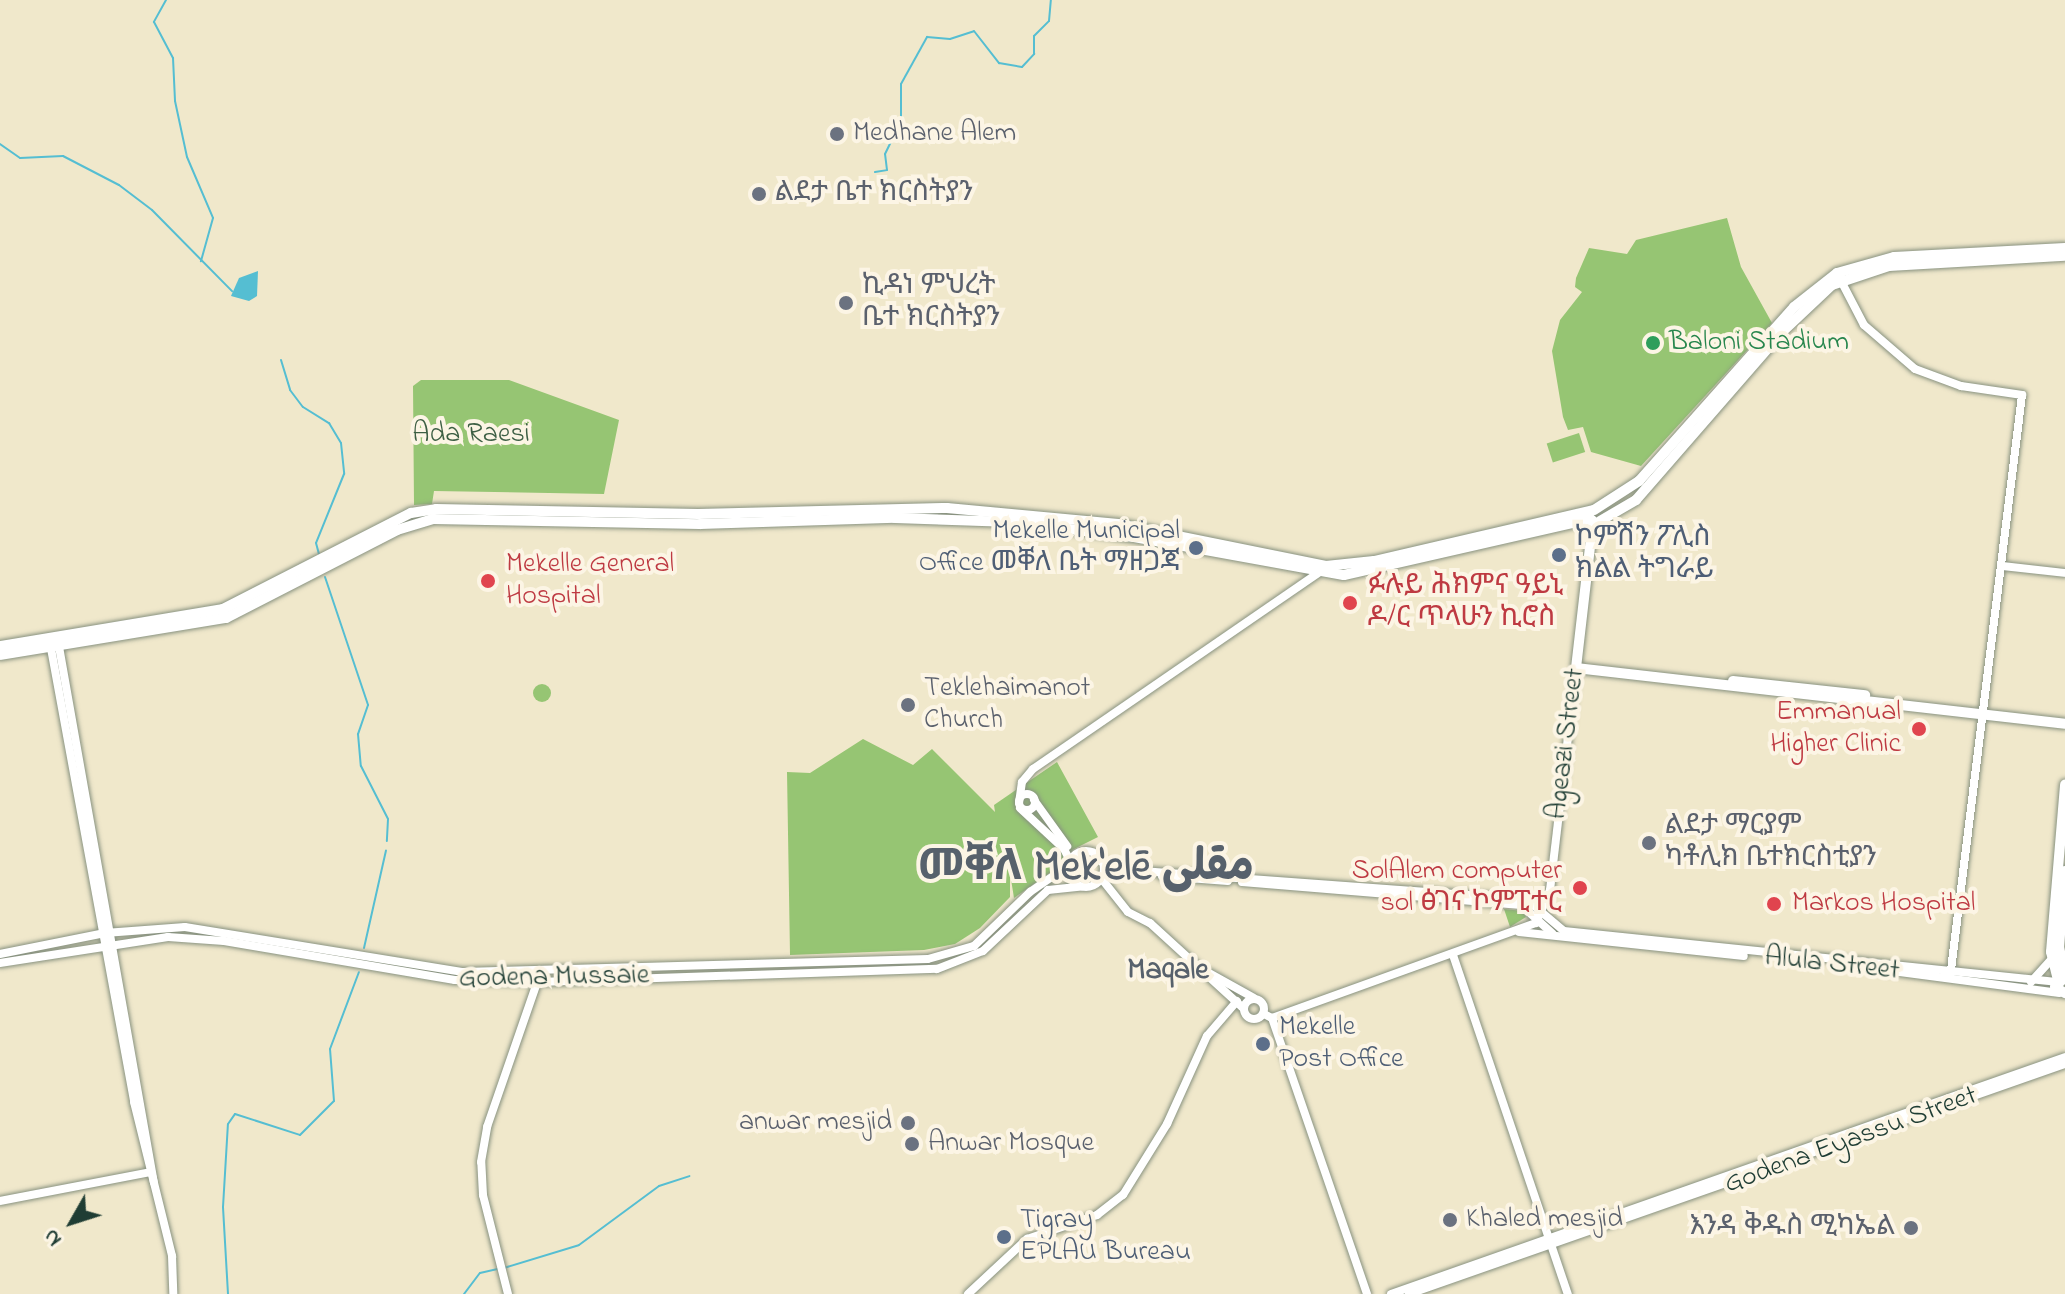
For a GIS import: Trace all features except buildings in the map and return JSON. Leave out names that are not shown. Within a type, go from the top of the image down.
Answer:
[{"type":"main road","points":[[0,646],[115,633],[236,604],[411,513],[603,515],[960,509],[1118,524],[1357,574],[1577,526],[1636,500],[1793,320],[1838,277],[1894,257],[2065,248]]},
{"type":"main road","points":[[1838,277],[1889,266],[2065,256]]},
{"type":"main road","points":[[1590,549],[1595,517]]},
{"type":"main road","points":[[1590,549],[1595,517]]},
{"type":"main road","points":[[1323,569],[1595,517]]},
{"type":"main road","points":[[1577,526],[1590,535]]},
{"type":"main road","name":"Ageazi Street","points":[[1576,665],[1590,549]]},
{"type":"main road","points":[[0,655],[54,642]]},
{"type":"main road","points":[[1576,665],[2065,722]]},
{"type":"main road","points":[[2062,987],[2051,960],[2062,861],[2065,785]]},
{"type":"main road","points":[[2062,987],[2059,947],[2065,871]]},
{"type":"street","points":[[1838,277],[1864,325],[1915,369],[1961,386],[2022,395],[1951,976]]},
{"type":"street","points":[[2002,566],[2065,573]]},
{"type":"street","points":[[1020,806],[1030,771],[1323,569]]},
{"type":"street","points":[[54,642],[153,1187],[172,1256],[173,1294]]},
{"type":"street","name":"Ageazi Street","points":[[1541,915],[1550,890],[1576,665]]},
{"type":"street","points":[[1020,806],[1030,810],[1033,799],[1030,771]]},
{"type":"street","points":[[1033,799],[1077,853]]},
{"type":"street","points":[[1020,806],[1064,849],[1072,879],[1114,897],[1208,973],[1253,1019],[1519,932],[1541,915]]},
{"type":"street","points":[[1069,863],[1077,853],[1092,852],[1114,869],[1528,904],[1564,931],[1604,938]]},
{"type":"street","points":[[1102,862],[1102,877],[1114,897]]},
{"type":"street","name":"Godena Mussaie","points":[[0,954],[108,933],[201,928],[441,971],[538,972],[946,957],[978,943],[1030,892],[1069,863]]},
{"type":"street","points":[[1086,886],[1102,877],[1230,881],[1528,904]]},
{"type":"street","name":"Godena Mussaie","points":[[0,963],[109,944],[203,938],[429,978],[538,982],[944,968],[990,947],[1048,890],[1086,886]]},
{"type":"street","points":[[1541,915],[1553,934]]},
{"type":"street","points":[[1519,932],[1604,938]]},
{"type":"street","name":"Alula Street","points":[[1604,938],[2062,987]]},
{"type":"street","points":[[1453,955],[1568,1294]]},
{"type":"street","points":[[2031,982],[2051,960]]},
{"type":"street","points":[[507,1290],[483,1195],[482,1152],[538,982],[538,972]]},
{"type":"street","points":[[1208,973],[1263,1003],[1367,1294]]},
{"type":"street","name":"Alula Street","points":[[1951,976],[2062,987]]},
{"type":"street","points":[[968,1294],[1024,1241],[1097,1215],[1123,1195],[1167,1124],[1207,1036],[1240,1004],[1254,998]]},
{"type":"street","name":"Godena Eyassu Street","points":[[1391,1294],[1550,1243],[2065,1057]]},
{"type":"street","name":"Godena Eyassu Street","points":[[1409,1294],[2065,1064]]},
{"type":"street","points":[[0,1201],[152,1172]]},
{"type":"green space","name":"Baloni Stadium","points":[[1727,218],[1741,267],[1772,323],[1641,466],[1591,452],[1583,427],[1568,430],[1552,351],[1560,320],[1582,292],[1575,287],[1576,278],[1589,248],[1627,254],[1636,240]]},
{"type":"green space","name":"Ada Raesi","points":[[421,380],[509,380],[619,420],[604,494],[434,491],[432,504],[414,505],[413,386]]},
{"type":"green space","points":[[1579,433],[1585,452],[1553,463],[1547,444]]},
{"type":"green space","points":[[542,684],[551,693],[542,702],[533,693]]},
{"type":"green space","points":[[863,739],[913,765],[932,749],[995,812],[994,805],[1057,762],[1098,837],[1072,850],[1061,865],[1014,898],[1010,873],[1010,897],[980,928],[955,944],[924,950],[790,955],[787,772],[810,773]]},
{"type":"green space","points":[[1504,909],[1523,911],[1526,917],[1510,927]]},
{"type":"water","points":[[258,271],[257,296],[249,301],[231,296],[239,278]]},
{"type":"waterway","points":[[166,0],[154,22],[173,58],[175,101],[187,157],[213,218],[201,261]]},
{"type":"waterway","points":[[875,172],[887,170],[885,154],[901,121],[901,84],[927,37],[950,39],[974,31],[999,63],[1022,67],[1034,54],[1034,36],[1049,21],[1051,0]]},
{"type":"waterway","points":[[0,144],[20,158],[63,156],[119,185],[152,210],[232,291]]},
{"type":"waterway","points":[[281,360],[290,390],[303,407],[329,423],[341,443],[344,474],[316,543],[319,554]]},
{"type":"waterway","points":[[325,577],[368,705],[358,734],[361,766],[388,819],[387,841]]},
{"type":"waterway","points":[[364,948],[386,850]]},
{"type":"waterway","points":[[228,1294],[223,1207],[228,1124],[235,1114],[300,1135],[334,1101],[330,1049],[359,972]]},
{"type":"waterway","points":[[504,1268],[579,1245],[659,1186],[689,1176]]},
{"type":"waterway","points":[[464,1294],[480,1273],[498,1269]]},
{"type":"place","name":"Medhane Alem","points":[[837,134]]},
{"type":"place","name":"ልደታ ቤተ ክርስትያን","points":[[759,194]]},
{"type":"place","name":"ኪዳነ ምህረት ቤተ ክርስትያን","points":[[846,303]]},
{"type":"place","name":"Baloni Stadium","points":[[1653,343]]},
{"type":"place","name":"Mekelle Municipal Office መቐለ ቤት ማዘጋጃ","points":[[1196,548]]},
{"type":"place","name":"ኮምሽን ፖሊስ ክልል ትግራይ","points":[[1559,555]]},
{"type":"place","name":"Mekelle General Hospital","points":[[488,581]]},
{"type":"place","name":"ፉሉይ ሕክምና ዓይኒ ዶ/ር ጥላሁን ኪሮስ","points":[[1350,603]]},
{"type":"place","name":"Teklehaimanot Church","points":[[908,705]]},
{"type":"place","name":"Emmanual Higher Clinic","points":[[1919,729]]},
{"type":"place","name":"ልደታ ማርያም ካቶሊክ ቤተክርስቲያን","points":[[1649,843]]},
{"type":"place","name":"SolAlem computer sol ፅገና ኮምፒተር","points":[[1580,888]]},
{"type":"place","name":"Markos Hospital","points":[[1774,904]]},
{"type":"place","name":"Mekelle Post Office","points":[[1263,1044]]},
{"type":"place","name":"anwar mesjid","points":[[908,1123]]},
{"type":"place","name":"Anwar Mosque","points":[[912,1144]]},
{"type":"place","name":"Khaled mesjid","points":[[1450,1220]]},
{"type":"place","name":"እንዳ ቅዱስ ሚካኤል","points":[[1911,1228]]},
{"type":"place","name":"Tigray EPLAU Bureau","points":[[1004,1237]]},
{"type":"district","name":"መቐለ Mek'elē مقلى","points":[[1086,868]]},
{"type":"district","name":"Maqale","points":[[1168,971]]}]
